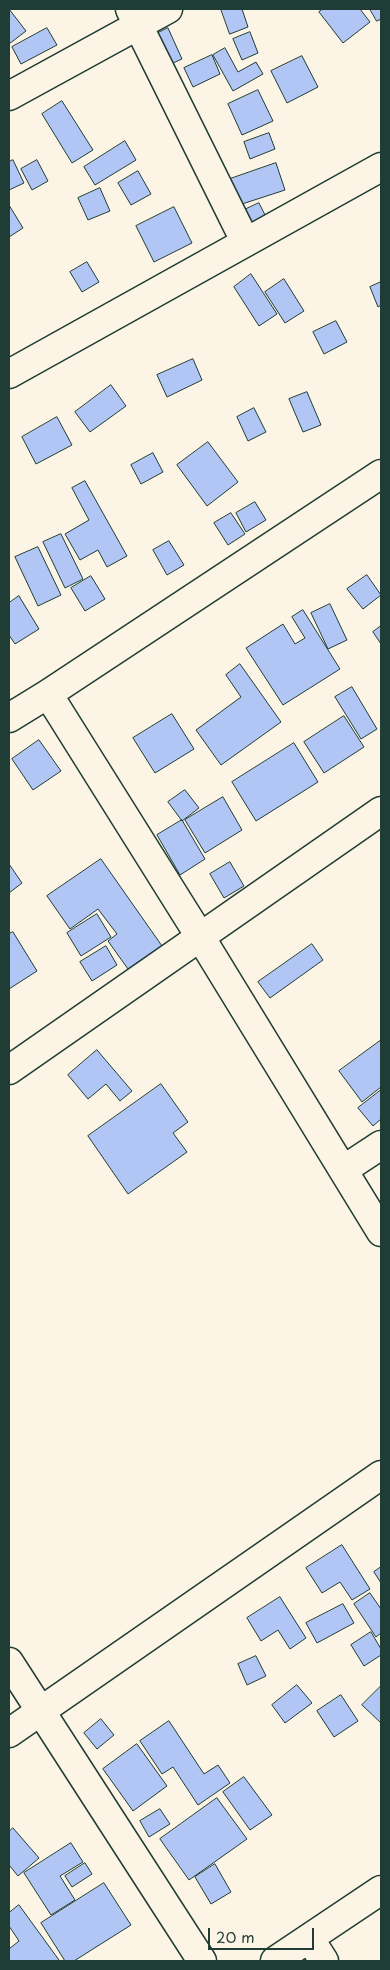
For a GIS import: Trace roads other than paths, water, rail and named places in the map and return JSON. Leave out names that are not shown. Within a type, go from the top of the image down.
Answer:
[{"type":"street","points":[[9,96],[135,17],[168,9]]},
{"type":"street","points":[[135,17],[245,241]]},
{"type":"street","points":[[9,374],[381,167]]},
{"type":"street","points":[[9,718],[381,474]]},
{"type":"street","points":[[48,694],[201,938],[381,1232]]},
{"type":"street","points":[[9,1070],[381,812]]},
{"type":"street","points":[[343,1170],[381,1145]]},
{"type":"street","points":[[9,1732],[381,1475]]},
{"type":"street","points":[[9,1662],[202,1961]]},
{"type":"street","points":[[275,1961],[381,1890]]},
{"type":"street","points":[[310,1939],[324,1961]]}]
